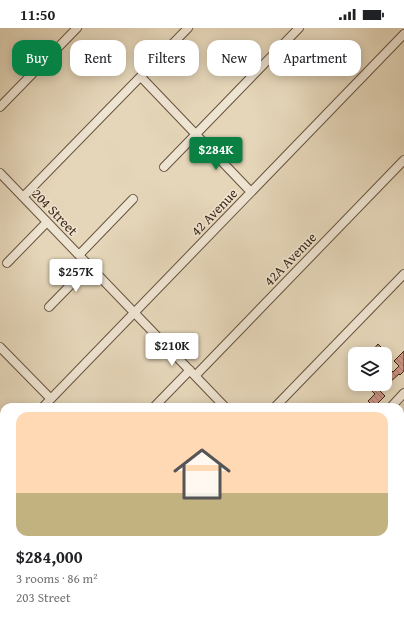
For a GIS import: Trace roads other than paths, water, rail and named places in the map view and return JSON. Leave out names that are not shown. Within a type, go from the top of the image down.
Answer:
[{"type":"street","points":[[0,107],[77,28]]},
{"type":"street","points":[[23,198],[188,28]]},
{"type":"street","points":[[164,167],[299,28]]},
{"type":"street","name":"42 Avenue","points":[[47,403],[404,34]]},
{"type":"street","points":[[140,77],[251,192]]},
{"type":"street","name":"42A Avenue","points":[[158,403],[192,373],[404,160]]},
{"type":"street","name":"204 Street","points":[[0,173],[221,403]]},
{"type":"street","points":[[79,255],[133,199]]},
{"type":"street","points":[[7,263],[47,222]]},
{"type":"street","points":[[49,307],[89,266]]},
{"type":"street","points":[[280,403],[404,274]]},
{"type":"street","points":[[0,347],[51,399]]},
{"type":"street","points":[[395,403],[404,393]]}]
